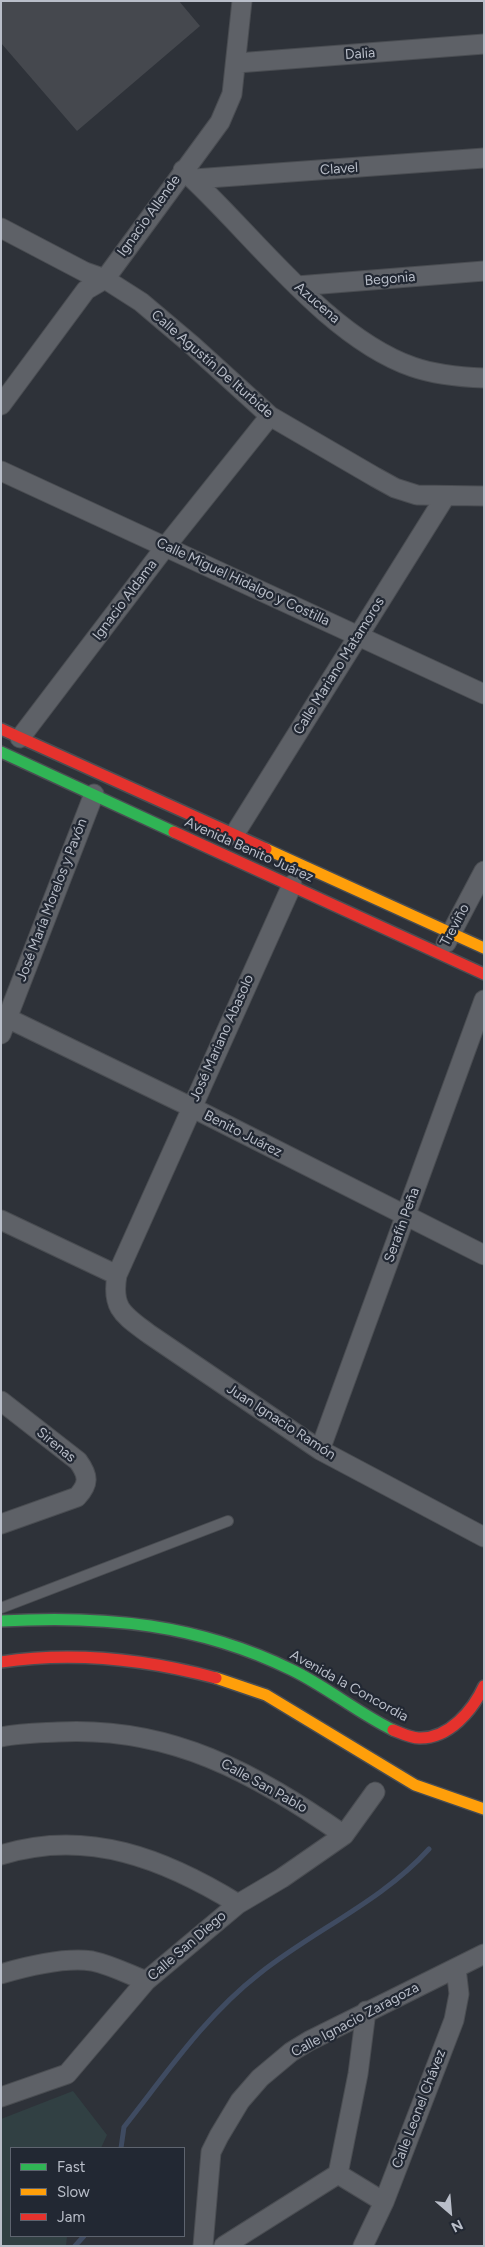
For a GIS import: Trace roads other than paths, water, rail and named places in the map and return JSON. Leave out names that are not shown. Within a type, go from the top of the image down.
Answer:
[{"type":"main road","name":"Avenida Benito Juárez","points":[[1,730],[484,948]]},
{"type":"main road","name":"Avenida Benito Juárez","points":[[1,752],[484,974]]},
{"type":"main road","name":"Avenida la Concordia","points":[[1,1621],[50,1617],[103,1618],[165,1626],[231,1643],[294,1670],[392,1730],[418,1742],[466,1716],[475,1705],[484,1686]]},
{"type":"main road","points":[[1,1662],[31,1657],[75,1654],[148,1662],[213,1677],[263,1694],[439,1794],[484,1809]]},
{"type":"street","name":"Ignacio Allende","points":[[1,406],[86,290],[105,279],[188,174],[224,114],[232,94],[237,63],[242,1]]},
{"type":"street","name":"Dalia","points":[[237,63],[484,44]]},
{"type":"street","name":"Clavel","points":[[188,174],[484,158]]},
{"type":"street","name":"Azucena","points":[[188,174],[297,286],[366,344],[411,367],[448,377],[484,378]]},
{"type":"street","name":"Calle Agustín De Iturbide","points":[[1,228],[85,272],[105,279],[148,309],[270,416],[395,488],[417,495],[445,497],[484,496]]},
{"type":"street","name":"Begonia","points":[[297,286],[484,271]]},
{"type":"street","name":"Ignacio Aldama","points":[[20,738],[166,546],[270,416]]},
{"type":"street","name":"Calle Miguel Hidalgo y Costilla","points":[[1,471],[484,694]]},
{"type":"street","name":"Calle Mariano Matamoros","points":[[234,835],[357,635],[445,497]]},
{"type":"street","name":"José María Morelos y Pavón","points":[[3,1022],[94,794]]},
{"type":"street","name":"Treviño","points":[[440,953],[484,871]]},
{"type":"street","name":"José Mariano Abasolo","points":[[117,1274],[292,885]]},
{"type":"street","name":"Serafín Peña","points":[[320,1450],[484,1000]]},
{"type":"street","name":"Benito Juárez","points":[[3,1022],[191,1107],[484,1255]]},
{"type":"street","points":[[1,1220],[117,1274]]},
{"type":"street","name":"Juan Ignacio Ramón","points":[[117,1274],[114,1292],[118,1306],[125,1316],[320,1450],[484,1537]]},
{"type":"street","name":"Sirenas","points":[[1,1402],[78,1462],[88,1479],[85,1488],[77,1497],[1,1524]]},
{"type":"street","name":"Calle San Pablo","points":[[1,1738],[16,1734],[84,1730],[144,1737],[186,1748],[232,1766],[279,1792],[344,1835]]},
{"type":"street","name":"Calle San Diego","points":[[1,2097],[67,2074],[146,1982],[238,1904],[282,1878],[344,1835],[376,1792]]},
{"type":"street","points":[[1,1855],[67,1844],[115,1850],[158,1862],[200,1881],[238,1904]]},
{"type":"street","name":"Calle Ignacio Zaragoza","points":[[202,2246],[211,2152],[240,2102],[260,2078],[291,2052],[366,2011],[484,1954]]},
{"type":"street","points":[[1,1974],[65,1961],[90,1961],[110,1966],[146,1982]]},
{"type":"street","name":"Calle Leonel Chávez","points":[[363,2246],[384,2202],[454,2020],[459,1994],[456,1968]]},
{"type":"street","points":[[224,2246],[338,2174],[358,2074],[366,2011]]},
{"type":"street","points":[[338,2174],[384,2202]]},
{"type":"lane","points":[[1,1608],[228,1521]]},
{"type":"waterway","points":[[121,2147],[124,2127],[187,2046],[239,1990],[280,1958],[390,1885],[429,1849]]},
{"type":"waterway","points":[[75,2246],[83,2237]]}]
